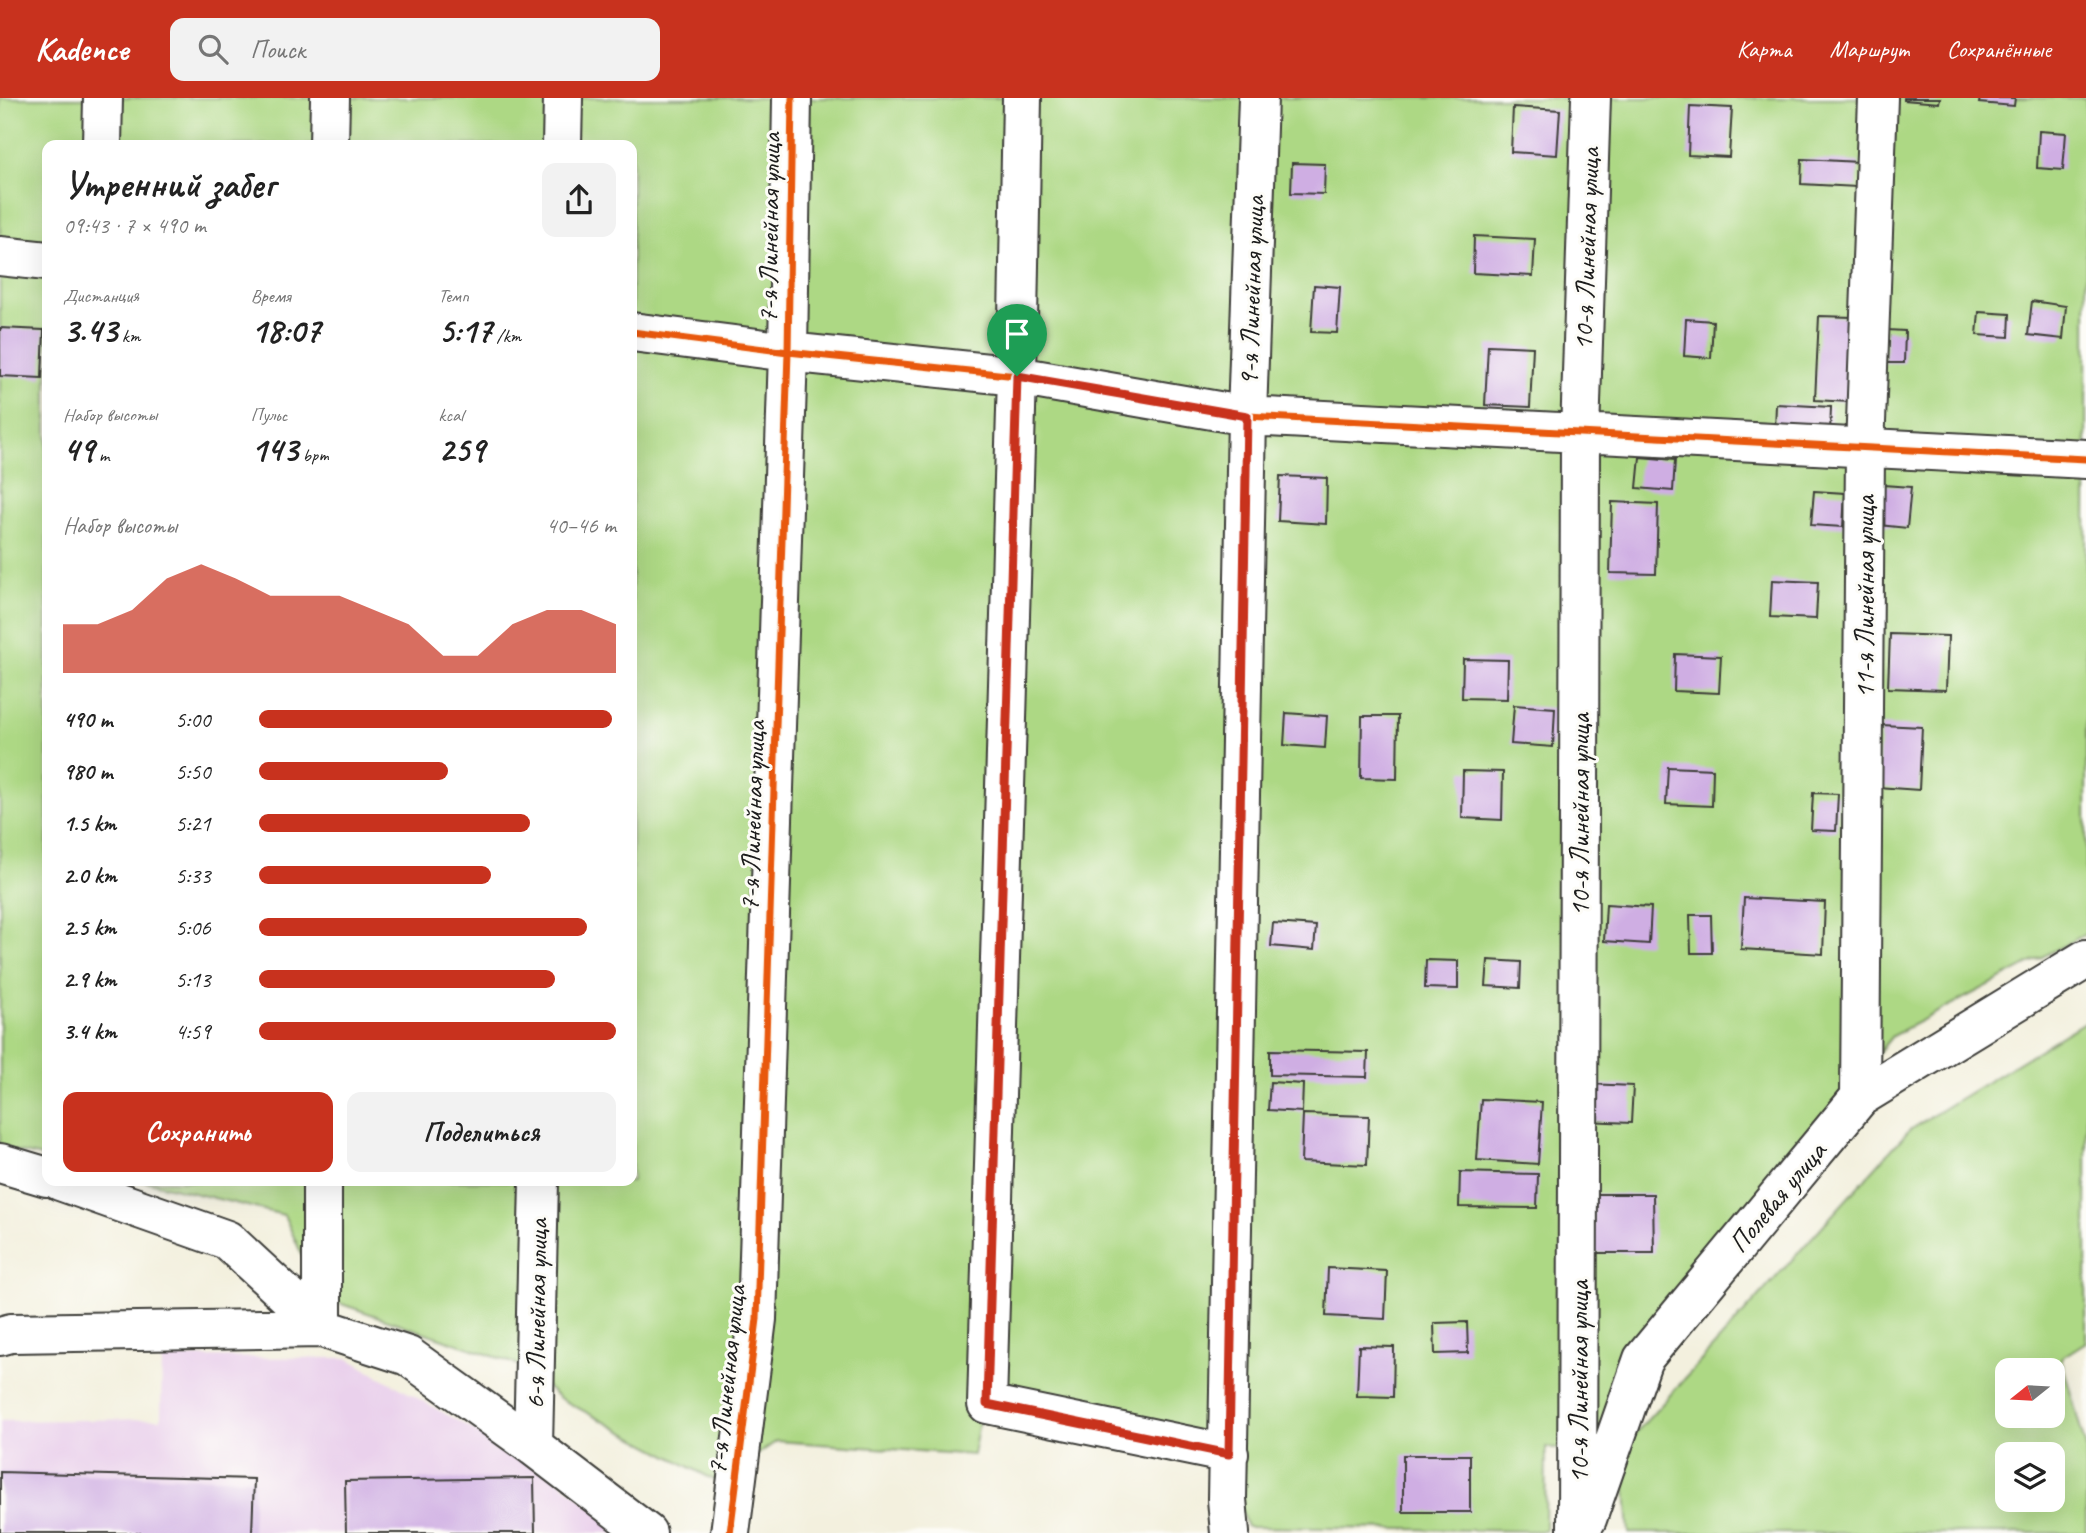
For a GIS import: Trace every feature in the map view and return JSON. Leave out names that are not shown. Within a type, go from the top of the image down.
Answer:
[{"type":"street","points":[[102,140],[103,98]]},
{"type":"street","points":[[329,140],[330,98]]},
{"type":"street","points":[[562,140],[563,98]]},
{"type":"street","name":"7-я Линейная улица","points":[[730,1533],[757,1319],[788,352],[792,98]]},
{"type":"street","points":[[1022,98],[1017,376],[987,1404],[1229,1454]]},
{"type":"street","name":"9-я Линейная улица","points":[[1230,1533],[1227,1499],[1247,416],[1258,98]]},
{"type":"street","name":"10-я Линейная улица","points":[[1580,1533],[1580,434],[1591,98]]},
{"type":"street","name":"11-я Линейная улица","points":[[1860,1097],[1865,449],[1878,98]]},
{"type":"street","points":[[0,256],[42,260]]},
{"type":"street","points":[[637,333],[788,352],[1017,376],[1247,416],[2086,459]]},
{"type":"street","name":"Полевая улица","points":[[1580,1533],[1643,1359],[1860,1097],[2086,959]]},
{"type":"street","points":[[0,1163],[42,1175]]},
{"type":"street","points":[[79,1186],[227,1240],[322,1328]]},
{"type":"street","points":[[322,1186],[322,1328]]},
{"type":"street","name":"6-я Линейная улица","points":[[533,1446],[539,1186]]},
{"type":"street","points":[[4,1329],[322,1328],[408,1356],[647,1533]]},
{"type":"shaded area","points":[[162,1357],[347,1358],[551,1474],[623,1533],[0,1533],[0,1421],[161,1419]]},
{"type":"green space","points":[[0,98],[2086,98],[2086,934],[1892,1036],[1847,1091],[1600,1447],[1546,1448],[1545,1531],[1247,1527],[1215,1439],[984,1395],[973,1455],[777,1441],[718,1482],[561,1399],[519,1365],[321,1297],[284,1215],[165,1186],[637,1186],[637,140],[42,140],[42,1157],[0,1148]]},
{"type":"green space","points":[[2086,1021],[2086,1342],[2061,1358],[1995,1358],[1995,1428],[2065,1428],[2065,1372],[2086,1448],[2086,1533],[1629,1533],[1623,1447],[1909,1130]]},
{"type":"building","points":[[1904,98],[1940,98],[1939,103]]},
{"type":"building","points":[[1980,98],[2015,98],[2014,106],[1979,103]]},
{"type":"building","points":[[1690,106],[1732,108],[1729,157],[1688,155]]},
{"type":"building","points":[[1513,107],[1560,110],[1557,155],[1511,152]]},
{"type":"building","points":[[2039,131],[2066,133],[2063,170],[2037,168]]},
{"type":"building","points":[[1802,159],[1859,162],[1857,187],[1801,184]]},
{"type":"building","points":[[1292,163],[1325,164],[1324,194],[1291,193]]},
{"type":"building","points":[[1474,236],[1535,239],[1533,276],[1473,273]]},
{"type":"building","points":[[1314,285],[1340,287],[1337,333],[1311,332]]},
{"type":"building","points":[[2032,301],[2066,306],[2063,339],[2028,335]]},
{"type":"building","points":[[1979,312],[2010,314],[2009,337],[1977,335]]},
{"type":"building","points":[[1819,316],[1853,317],[1849,402],[1815,400]]},
{"type":"building","points":[[1686,319],[1713,321],[1711,358],[1684,356]]},
{"type":"building","points":[[0,328],[42,330],[42,378],[0,376]]},
{"type":"building","points":[[1886,330],[1905,331],[1904,363],[1885,363]]},
{"type":"building","points":[[1488,345],[1533,347],[1530,407],[1485,405]]},
{"type":"building","points":[[1776,404],[1831,407],[1830,433],[1775,430]]},
{"type":"building","points":[[1640,457],[1675,460],[1673,491],[1637,488]]},
{"type":"building","points":[[1280,476],[1327,478],[1326,524],[1278,521]]},
{"type":"building","points":[[1883,485],[1911,487],[1907,528],[1879,525]]},
{"type":"building","points":[[1814,491],[1845,493],[1843,527],[1811,525]]},
{"type":"building","points":[[1612,502],[1658,504],[1656,574],[1610,573]]},
{"type":"building","points":[[1772,580],[1818,582],[1816,619],[1770,617]]},
{"type":"building","points":[[1890,634],[1948,636],[1946,690],[1888,688]]},
{"type":"building","points":[[1675,654],[1721,656],[1719,693],[1674,691]]},
{"type":"building","points":[[1463,659],[1508,660],[1507,699],[1462,698]]},
{"type":"building","points":[[1514,705],[1555,708],[1553,747],[1511,744]]},
{"type":"building","points":[[1286,713],[1327,716],[1325,748],[1284,745]]},
{"type":"building","points":[[1362,716],[1398,716],[1397,779],[1361,778]]},
{"type":"building","points":[[1881,725],[1922,727],[1919,790],[1877,787]]},
{"type":"building","points":[[1668,767],[1713,769],[1712,806],[1666,804]]},
{"type":"building","points":[[1463,771],[1503,772],[1502,820],[1462,818]]},
{"type":"building","points":[[1813,793],[1838,794],[1836,831],[1811,830]]},
{"type":"building","points":[[1744,898],[1825,902],[1823,954],[1741,949]]},
{"type":"building","points":[[1606,904],[1651,907],[1649,944],[1604,941]]},
{"type":"building","points":[[1690,915],[1711,915],[1712,953],[1691,953]]},
{"type":"building","points":[[1273,923],[1316,926],[1314,950],[1271,946]]},
{"type":"building","points":[[1426,960],[1458,961],[1458,989],[1425,988]]},
{"type":"building","points":[[1488,960],[1521,962],[1520,988],[1486,986]]},
{"type":"building","points":[[1270,1050],[1368,1052],[1367,1077],[1270,1075]]},
{"type":"building","points":[[1270,1082],[1303,1084],[1302,1112],[1268,1110]]},
{"type":"building","points":[[1588,1084],[1633,1086],[1631,1123],[1586,1121]]},
{"type":"building","points":[[1481,1099],[1542,1102],[1538,1164],[1477,1160]]},
{"type":"building","points":[[1303,1114],[1369,1116],[1367,1165],[1301,1162]]},
{"type":"building","points":[[1460,1172],[1538,1174],[1537,1208],[1459,1207]]},
{"type":"building","points":[[1593,1194],[1653,1194],[1654,1253],[1594,1253]]},
{"type":"building","points":[[1328,1268],[1387,1271],[1385,1319],[1326,1316]]},
{"type":"building","points":[[1467,1322],[1468,1353],[1435,1354],[1434,1323]]},
{"type":"building","points":[[1359,1346],[1394,1347],[1393,1397],[1357,1396]]},
{"type":"building","points":[[1403,1455],[1470,1455],[1470,1512],[1403,1512]]},
{"type":"building","points":[[0,1472],[254,1479],[252,1533],[0,1533]]},
{"type":"building","points":[[534,1478],[535,1533],[346,1533],[345,1481]]},
{"type":"cycle path","points":[[730,1533],[757,1319],[788,352],[792,98]]},
{"type":"cycle path","points":[[637,333],[788,352],[1017,376],[1247,416],[2086,459]]},
{"type":"route","points":[[1017,376],[1247,416],[1229,1454],[987,1404],[1017,376]]}]
